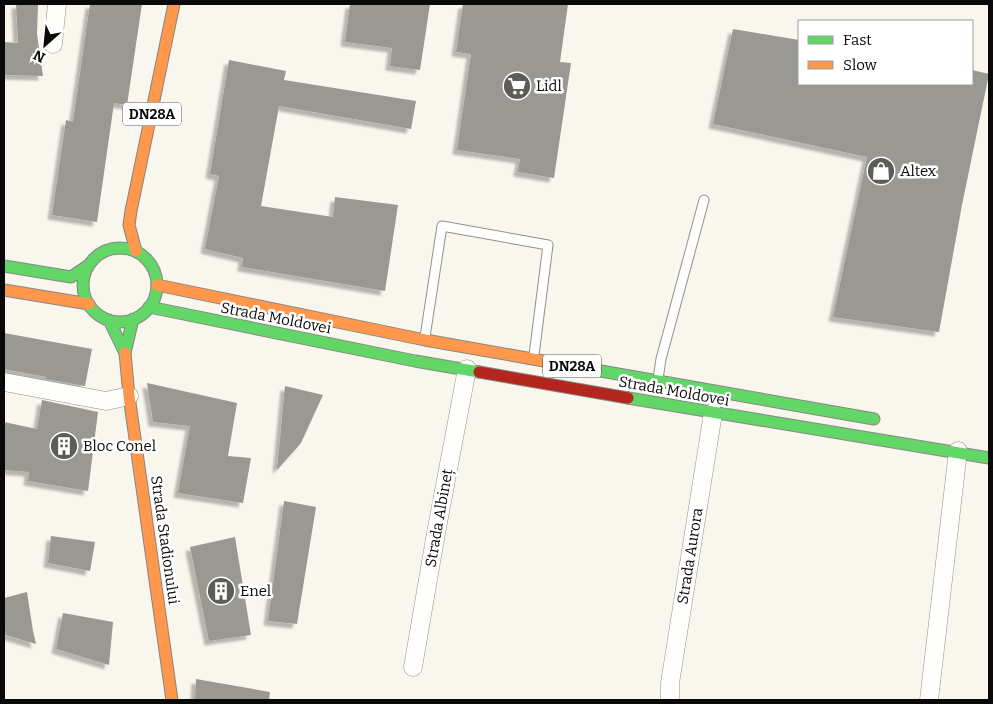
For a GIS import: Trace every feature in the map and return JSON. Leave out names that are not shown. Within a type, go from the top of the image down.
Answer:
[{"type":"main road","name":"DN28A","points":[[4,266],[71,277],[89,265],[103,252],[113,249],[129,225],[174,4]]},
{"type":"main road","name":"DN28A","points":[[129,225],[136,251],[150,264],[156,274],[157,285]]},
{"type":"main road","points":[[113,249],[124,248],[136,251]]},
{"type":"main road","points":[[89,265],[84,278],[84,291],[89,304],[100,316],[110,320],[117,322],[133,319],[142,314],[149,307],[155,296],[157,285]]},
{"type":"main road","name":"Strada Moldovei","points":[[157,285],[424,340],[882,420]]},
{"type":"main road","points":[[4,290],[89,304]]},
{"type":"main road","name":"Strada Moldovei","points":[[149,307],[416,361],[713,413],[958,451],[989,458]]},
{"type":"main road","name":"Strada Stadionului","points":[[133,319],[125,353],[129,396],[172,700]]},
{"type":"main road","name":"Strada Stadionului","points":[[110,320],[125,353]]},
{"type":"street","points":[[53,44],[57,4]]},
{"type":"street","name":"Strada Albineț","points":[[413,667],[467,369]]},
{"type":"street","points":[[4,382],[106,401],[129,396]]},
{"type":"street","name":"Strada Aurora","points":[[670,700],[670,684],[713,413]]},
{"type":"street","points":[[929,700],[958,451]]},
{"type":"lane","points":[[657,382],[661,359],[704,200]]},
{"type":"lane","points":[[424,340],[442,226],[548,245],[534,359]]},
{"type":"building","points":[[16,4],[38,4],[37,34],[43,76],[4,75],[4,42],[18,43]]},
{"type":"building","points":[[90,4],[142,4],[127,105],[114,103],[97,222],[52,215],[66,120],[73,122]]},
{"type":"building","points":[[350,4],[430,4],[420,70],[390,66],[392,48],[345,42]]},
{"type":"building","name":"Lidl","points":[[463,4],[568,4],[560,62],[571,63],[554,178],[518,172],[520,159],[457,150],[471,54],[456,52]]},
{"type":"building","points":[[733,29],[798,40],[798,85],[973,85],[973,70],[989,74],[962,205],[939,332],[833,317],[867,157],[713,124]]},
{"type":"building","points":[[229,60],[286,71],[284,80],[416,101],[411,129],[279,106],[261,206],[333,217],[335,197],[398,205],[385,291],[242,267],[243,258],[205,249],[219,176],[210,174]]},
{"type":"building","points":[[4,333],[92,349],[85,386],[4,369]]},
{"type":"building","points":[[147,383],[237,403],[228,456],[251,458],[243,503],[178,493],[190,426],[153,422]]},
{"type":"building","points":[[285,386],[323,395],[301,443],[277,470]]},
{"type":"building","name":"Bloc Conel","points":[[42,400],[98,412],[88,491],[28,481],[29,472],[4,470],[4,422],[37,429]]},
{"type":"building","points":[[284,501],[316,507],[297,624],[268,621]]},
{"type":"building","points":[[51,536],[95,542],[90,571],[48,563]]},
{"type":"building","name":"Enel","points":[[235,537],[251,635],[209,641],[190,547]]},
{"type":"building","points":[[27,592],[36,644],[6,635],[4,627],[4,598]]},
{"type":"building","points":[[63,613],[113,622],[109,665],[56,649]]},
{"type":"building","points":[[196,679],[270,692],[269,700],[195,700]]},
{"type":"traffic: fast","points":[[120,248],[134,251],[146,259],[154,271],[157,285],[154,299],[146,311],[134,319],[120,322],[106,319],[94,311],[86,299],[83,285],[86,271],[94,259],[106,251],[120,248]]},
{"type":"traffic: fast","points":[[4,266],[71,277],[89,265]]},
{"type":"traffic: fast","points":[[149,307],[415,361],[479,372]]},
{"type":"traffic: fast","points":[[109,320],[125,353],[133,319]]},
{"type":"traffic: fast","points":[[561,364],[874,419]]},
{"type":"traffic: fast","points":[[628,398],[989,458]]},
{"type":"traffic: slow","points":[[136,251],[129,225],[131,211],[174,4]]},
{"type":"traffic: slow","points":[[157,285],[425,340],[561,364]]},
{"type":"traffic: slow","points":[[4,290],[89,304]]},
{"type":"traffic: slow","points":[[125,353],[129,396],[172,700]]},
{"type":"traffic: jam","points":[[479,372],[628,398]]},
{"type":"place","name":"Lidl","points":[[517,86]]},
{"type":"place","name":"Altex","points":[[881,171]]},
{"type":"place","name":"Bloc Conel","points":[[64,446]]},
{"type":"place","name":"Enel","points":[[221,591]]}]
